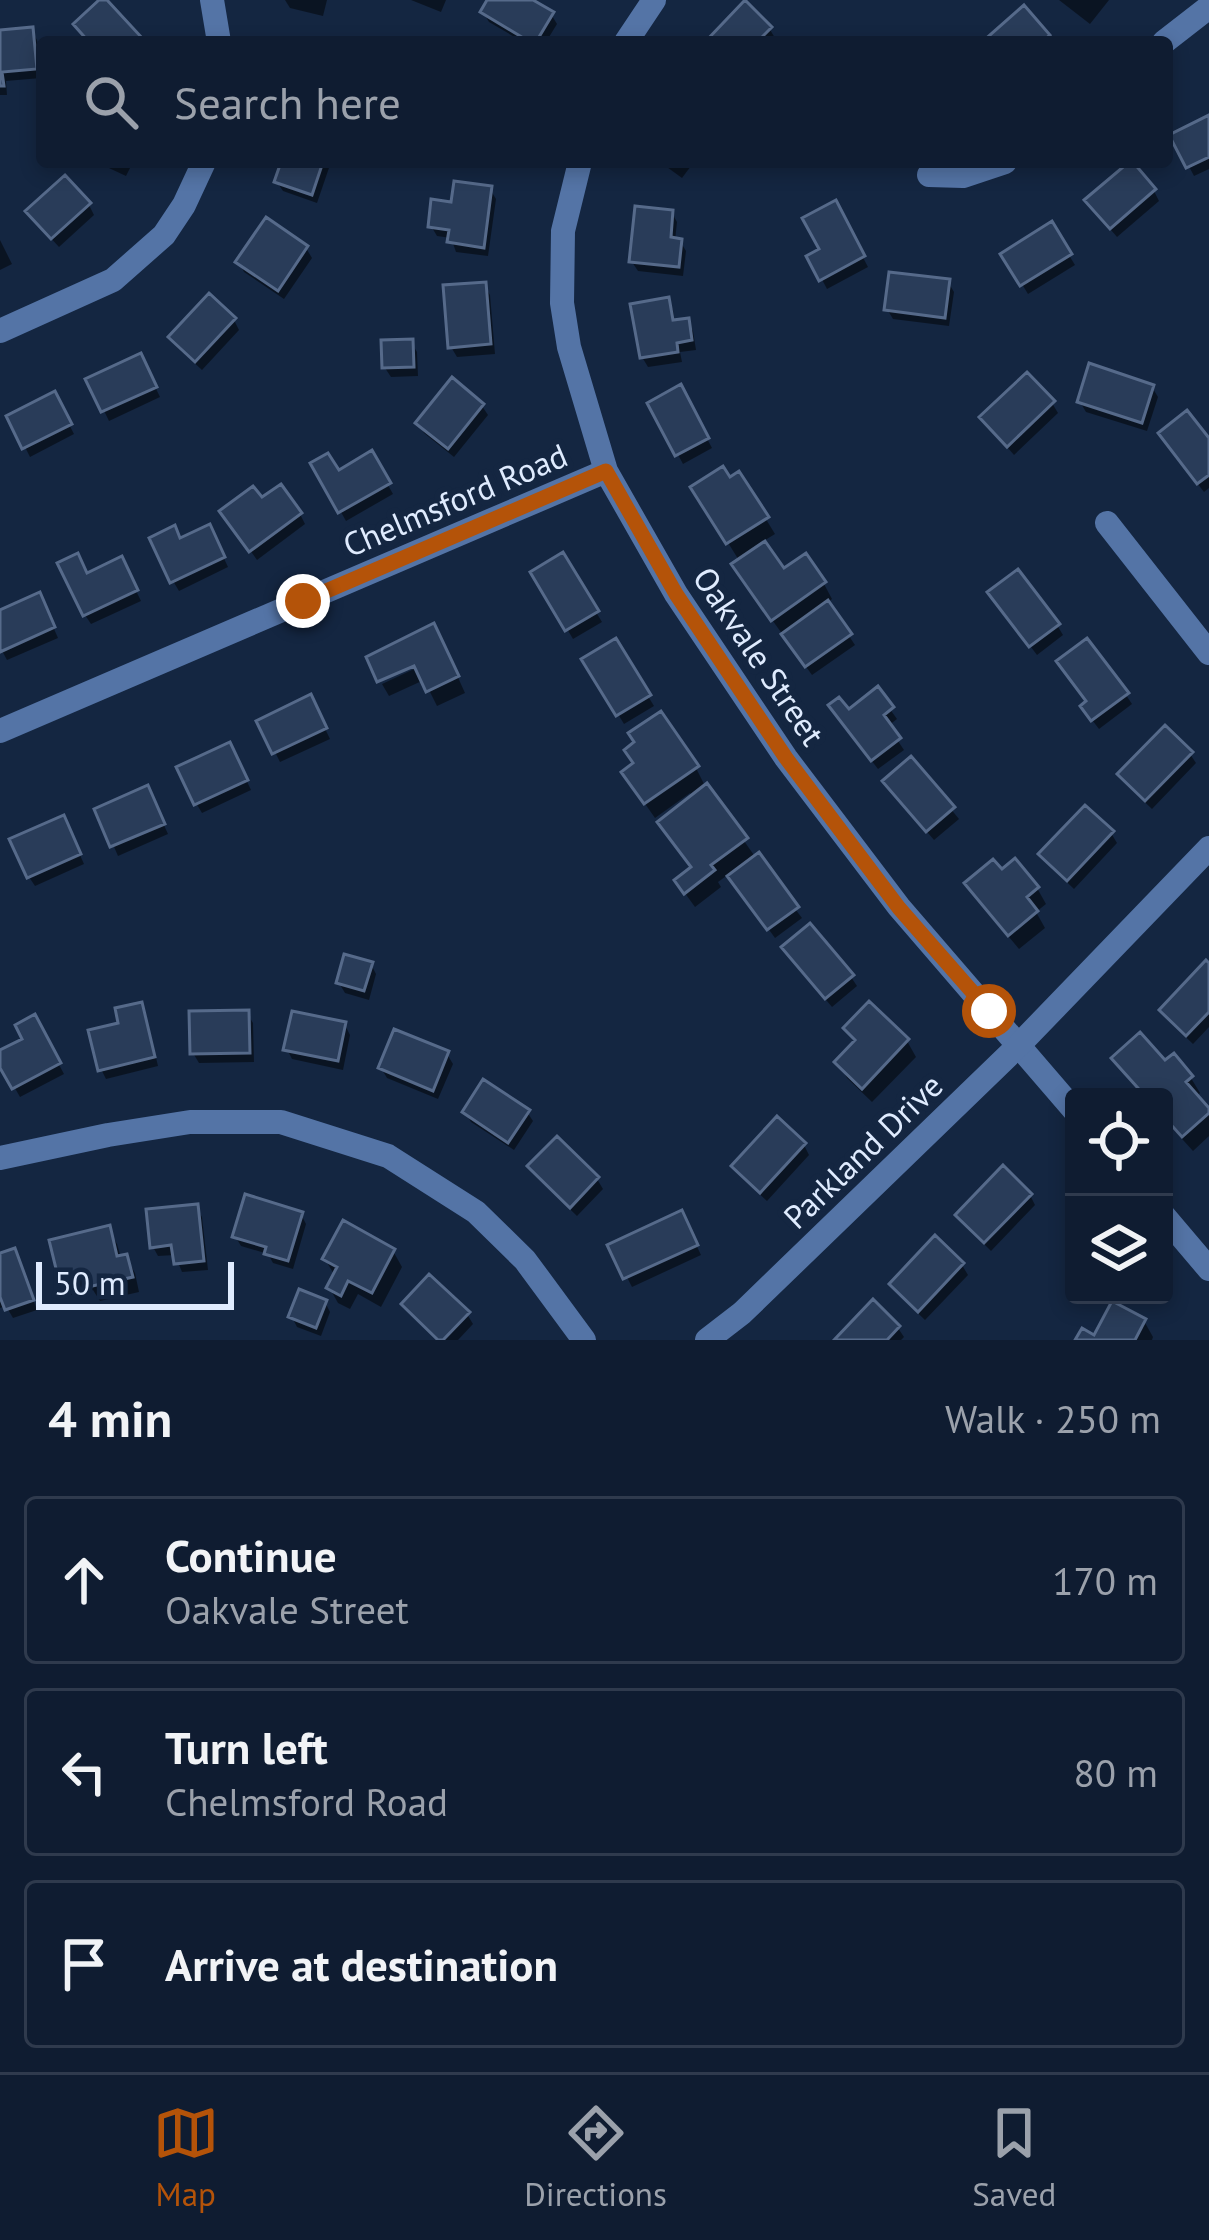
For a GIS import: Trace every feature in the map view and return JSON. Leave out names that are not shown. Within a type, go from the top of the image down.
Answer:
[{"type":"street","points":[[212,0],[218,36]]},
{"type":"street","points":[[630,36],[654,0]]},
{"type":"street","points":[[1171,36],[1209,7]]},
{"type":"street","points":[[0,331],[113,280],[164,235],[201,168]]},
{"type":"street","name":"Oakvale Street","points":[[579,168],[563,231],[562,303],[569,347],[606,471],[676,594],[786,758],[899,908],[1065,1099]]},
{"type":"street","points":[[929,175],[963,176],[988,168]]},
{"type":"street","name":"Chelmsford Road","points":[[0,730],[606,471]]},
{"type":"street","points":[[1107,524],[1209,653]]},
{"type":"street","name":"Parkland Drive","points":[[707,1340],[742,1313],[1019,1045],[1209,848]]},
{"type":"street","points":[[0,1158],[190,1122],[281,1123],[324,1136],[388,1156],[476,1212],[524,1260],[584,1340]]},
{"type":"street","points":[[1173,1227],[1209,1269]]},
{"type":"building","points":[[99,0],[107,0],[140,36],[84,36],[73,24]]},
{"type":"building","points":[[487,0],[533,0],[554,12],[540,36],[520,36],[480,12]]},
{"type":"building","points":[[745,0],[772,27],[763,36],[711,36]]},
{"type":"building","points":[[1024,5],[1050,35],[1049,36],[989,36]]},
{"type":"building","points":[[33,27],[36,58],[36,69],[2,72],[4,86],[0,86],[0,30]]},
{"type":"building","points":[[1209,115],[1209,157],[1186,168],[1173,133]]},
{"type":"building","points":[[279,168],[321,168],[312,195],[274,182]]},
{"type":"building","points":[[1122,168],[1138,168],[1156,189],[1110,229],[1084,200]]},
{"type":"building","points":[[65,175],[91,203],[51,239],[25,211]]},
{"type":"building","points":[[454,181],[492,186],[484,248],[447,242],[449,230],[428,227],[431,199],[451,202]]},
{"type":"building","points":[[836,200],[865,256],[819,281],[806,256],[819,249],[802,218]]},
{"type":"building","points":[[635,206],[673,210],[671,237],[682,239],[679,267],[629,262]]},
{"type":"building","points":[[266,217],[308,246],[278,291],[235,262]]},
{"type":"building","points":[[1052,221],[1072,254],[1020,286],[1000,254]]},
{"type":"building","points":[[889,272],[950,279],[945,318],[884,310]]},
{"type":"building","points":[[486,282],[491,344],[448,348],[443,285]]},
{"type":"building","points":[[209,293],[236,318],[195,362],[168,337]]},
{"type":"building","points":[[669,297],[673,320],[689,318],[692,340],[677,343],[678,352],[640,358],[630,304]]},
{"type":"building","points":[[413,339],[414,367],[382,368],[381,340]]},
{"type":"building","points":[[141,353],[157,387],[101,412],[85,379]]},
{"type":"building","points":[[1089,363],[1154,385],[1142,423],[1077,402]]},
{"type":"building","points":[[1027,372],[1055,401],[1007,447],[979,417]]},
{"type":"building","points":[[452,377],[484,404],[448,449],[415,423]]},
{"type":"building","points":[[681,384],[709,438],[675,456],[647,403]]},
{"type":"building","points":[[55,391],[72,424],[22,449],[6,416]]},
{"type":"building","points":[[1187,410],[1209,438],[1209,475],[1197,484],[1158,433]]},
{"type":"building","points":[[372,450],[391,483],[338,513],[310,463],[328,453],[339,470]]},
{"type":"building","points":[[723,466],[730,477],[739,471],[769,517],[726,544],[690,487]]},
{"type":"building","points":[[281,484],[302,513],[249,552],[219,511],[253,486],[262,497]]},
{"type":"building","points":[[210,524],[225,557],[170,583],[149,538],[175,525],[180,538]]},
{"type":"building","points":[[765,541],[784,568],[806,553],[826,582],[771,621],[731,564]]},
{"type":"building","points":[[563,552],[599,611],[565,631],[530,572]]},
{"type":"building","points":[[78,553],[87,573],[122,556],[138,590],[83,616],[57,563]]},
{"type":"building","points":[[1018,569],[1060,624],[1029,647],[987,592]]},
{"type":"building","points":[[40,592],[55,627],[0,652],[0,610]]},
{"type":"building","points":[[828,600],[852,634],[805,667],[781,634]]},
{"type":"building","points":[[434,623],[459,676],[426,692],[414,666],[377,682],[366,657]]},
{"type":"building","points":[[616,638],[651,695],[616,716],[581,659]]},
{"type":"building","points":[[1087,638],[1129,693],[1091,721],[1080,706],[1086,701],[1056,661]]},
{"type":"building","points":[[878,686],[894,707],[884,715],[901,738],[871,761],[828,705],[839,697],[849,709]]},
{"type":"building","points":[[311,694],[327,728],[272,754],[256,721]]},
{"type":"building","points":[[661,711],[699,766],[644,804],[621,772],[633,763],[624,750],[634,742],[628,733]]},
{"type":"building","points":[[1165,725],[1193,752],[1145,801],[1117,774]]},
{"type":"building","points":[[230,742],[248,780],[194,805],[176,767]]},
{"type":"building","points":[[911,756],[955,807],[926,832],[882,781]]},
{"type":"building","points":[[707,783],[748,838],[711,865],[715,870],[684,894],[674,880],[691,867],[657,822]]},
{"type":"building","points":[[148,785],[165,824],[110,847],[94,809]]},
{"type":"building","points":[[1085,805],[1114,831],[1067,881],[1038,854]]},
{"type":"building","points":[[64,815],[81,854],[27,878],[9,839]]},
{"type":"building","points":[[759,852],[799,907],[767,930],[727,876]]},
{"type":"building","points":[[1015,858],[1039,887],[1027,897],[1038,911],[1008,936],[964,883],[993,859],[1002,869]]},
{"type":"building","points":[[810,923],[854,975],[825,999],[781,947]]},
{"type":"building","points":[[344,954],[373,962],[364,991],[336,983]]},
{"type":"building","points":[[1206,960],[1209,1012],[1186,1036],[1159,1010]]},
{"type":"building","points":[[869,1001],[909,1039],[862,1089],[834,1062],[855,1040],[843,1028]]},
{"type":"building","points":[[142,1002],[155,1057],[98,1071],[88,1030],[118,1023],[115,1008]]},
{"type":"building","points":[[249,1010],[250,1053],[190,1054],[189,1011]]},
{"type":"building","points":[[292,1011],[346,1022],[338,1061],[283,1050]]},
{"type":"building","points":[[35,1014],[61,1063],[12,1089],[0,1068],[0,1050],[22,1039],[15,1025]]},
{"type":"building","points":[[394,1029],[449,1051],[433,1091],[378,1068]]},
{"type":"building","points":[[1140,1032],[1165,1060],[1174,1053],[1193,1076],[1186,1082],[1209,1113],[1182,1137],[1173,1127],[1173,1088],[1138,1088],[1111,1058]]},
{"type":"building","points":[[483,1079],[530,1110],[508,1143],[462,1112]]},
{"type":"building","points":[[777,1116],[806,1143],[760,1193],[731,1166]]},
{"type":"building","points":[[557,1136],[599,1177],[570,1208],[527,1166]]},
{"type":"building","points":[[1003,1165],[1032,1194],[984,1243],[955,1215]]},
{"type":"building","points":[[245,1194],[303,1212],[288,1261],[264,1254],[266,1247],[232,1237]]},
{"type":"building","points":[[198,1204],[204,1261],[174,1264],[171,1245],[150,1248],[146,1209]]},
{"type":"building","points":[[682,1210],[698,1245],[623,1279],[607,1245]]},
{"type":"building","points":[[343,1220],[395,1249],[372,1293],[348,1281],[341,1296],[326,1288],[337,1267],[322,1259]]},
{"type":"building","points":[[110,1225],[117,1256],[127,1254],[133,1277],[88,1287],[85,1275],[59,1281],[49,1240]]},
{"type":"building","points":[[935,1235],[964,1263],[918,1312],[889,1284]]},
{"type":"building","points":[[15,1248],[34,1300],[5,1310],[0,1297],[0,1253]]},
{"type":"building","points":[[429,1274],[470,1312],[443,1340],[401,1304]]},
{"type":"building","points":[[299,1289],[327,1300],[316,1328],[288,1317]]},
{"type":"building","points":[[873,1299],[900,1326],[887,1340],[834,1340]]},
{"type":"building","points":[[1110,1304],[1146,1319],[1135,1340],[1075,1340],[1082,1328],[1094,1335]]},
{"type":"route","points":[[303,601],[606,471],[676,594],[786,758],[899,908],[989,1011]]}]
